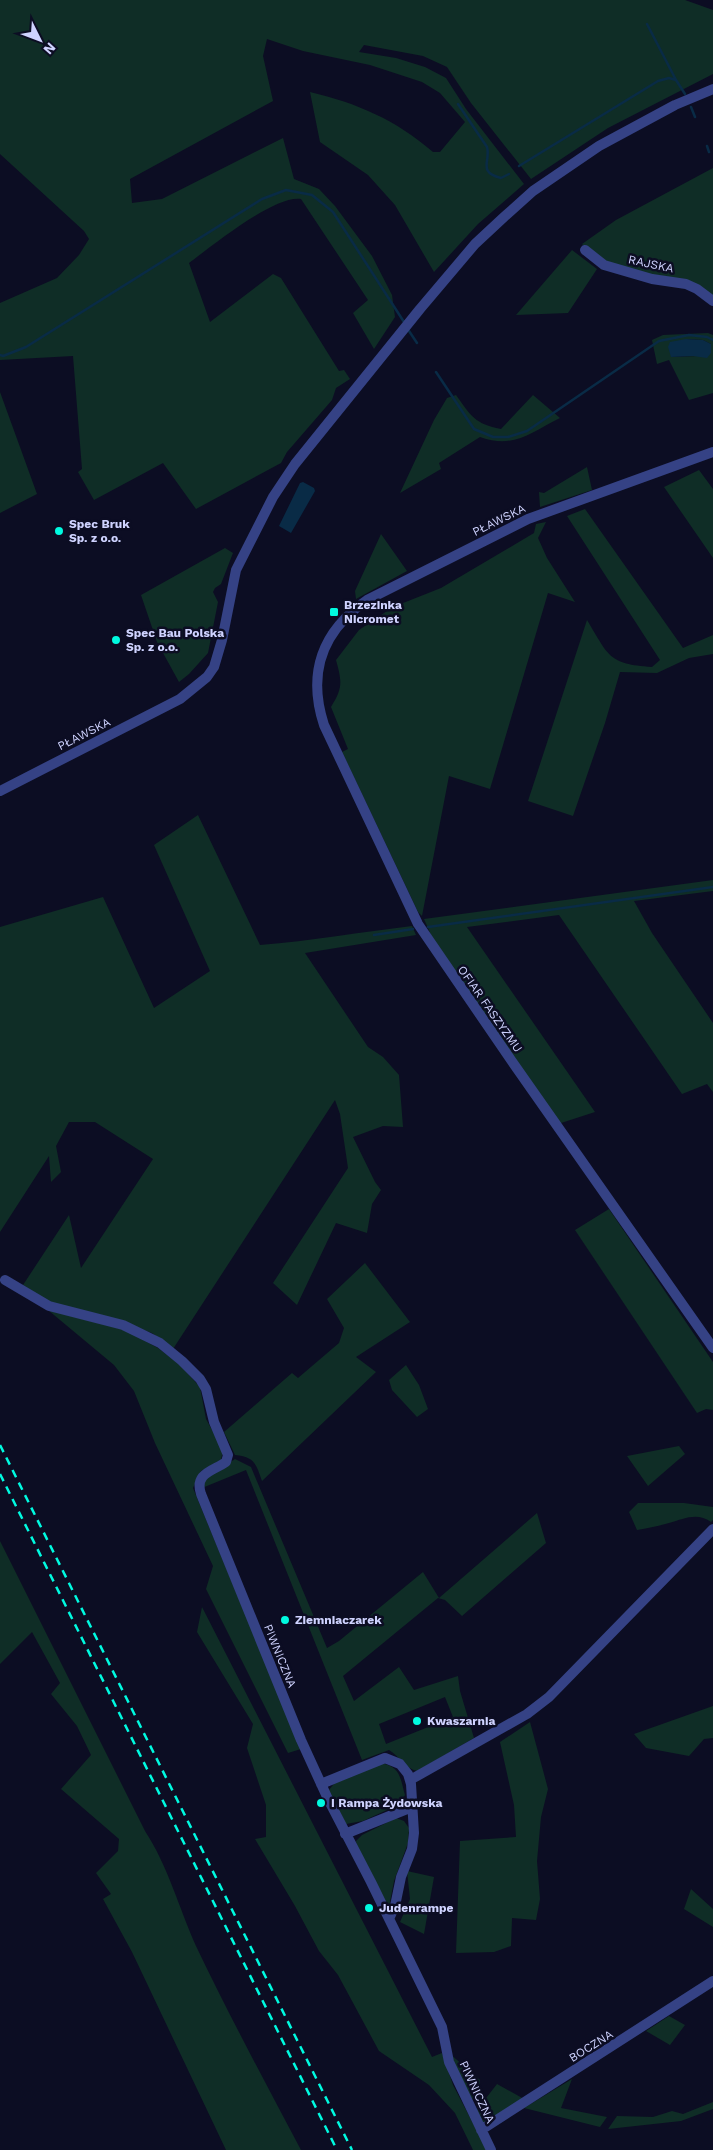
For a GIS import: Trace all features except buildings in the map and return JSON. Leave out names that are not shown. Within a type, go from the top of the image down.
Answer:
[{"type":"street","name":"PŁAWSKA","points":[[0,792],[180,699],[202,682],[214,667],[236,570],[273,497],[295,464],[475,244],[533,191],[599,146],[675,105],[713,89]]},
{"type":"street","name":"RAJSKA","points":[[584,250],[604,265],[652,279],[686,284],[713,301]]},
{"type":"street","name":"PŁAWSKA","points":[[323,653],[338,626],[354,609],[392,588],[528,519],[713,452]]},
{"type":"street","name":"OFIAR FASZYZMU","points":[[323,653],[316,686],[318,705],[324,725],[418,924],[713,1348]]},
{"type":"street","name":"PIWNICZNA","points":[[5,1280],[49,1306],[105,1319],[143,1333],[182,1361],[200,1379],[206,1389],[214,1422],[228,1455],[226,1462],[208,1471],[201,1478],[198,1487],[200,1494],[321,1784],[442,2027],[448,2062],[491,2150]]},
{"type":"street","points":[[410,1780],[527,1714],[550,1697],[713,1529]]},
{"type":"street","points":[[321,1784],[385,1758],[400,1764],[406,1771],[410,1780],[414,1833],[412,1849],[401,1877],[395,1906],[389,1919]]},
{"type":"street","points":[[345,1834],[412,1807]]},
{"type":"street","name":"BOCZNA","points":[[481,2130],[713,1981]]},
{"type":"green space","points":[[0,0],[685,0],[713,10],[713,74],[608,128],[531,179],[471,103],[447,67],[423,56],[364,45],[359,52],[396,58],[425,67],[446,78],[466,109],[524,184],[478,224],[434,272],[395,205],[368,175],[320,142],[310,92],[360,107],[375,114],[405,131],[433,152],[440,152],[465,122],[440,93],[422,82],[370,65],[303,51],[267,39],[263,56],[273,101],[130,179],[132,203],[162,199],[283,138],[294,179],[319,189],[335,206],[372,256],[392,295],[395,317],[374,349],[353,313],[368,300],[301,199],[289,200],[275,205],[243,223],[189,263],[210,322],[273,274],[281,278],[339,371],[344,370],[350,379],[336,388],[332,400],[287,452],[281,463],[196,509],[163,463],[94,500],[78,472],[82,469],[73,356],[0,360],[0,303],[57,278],[79,255],[89,239],[84,231],[0,154]]},
{"type":"green space","points":[[713,168],[713,297],[597,258],[582,244],[616,220]]},
{"type":"green space","points":[[572,250],[597,269],[568,313],[516,315]]},
{"type":"green space","points":[[708,333],[713,335],[713,393],[689,400],[669,360],[657,364],[652,340],[663,335]],"holes":[[[686,339],[703,340],[711,344],[698,356],[671,357]]]},
{"type":"green space","points":[[0,392],[37,494],[0,513]]},
{"type":"green space","points":[[456,395],[479,422],[501,429],[533,395],[560,418],[522,438],[503,441],[480,437],[439,463],[441,469],[400,493],[434,420],[447,398]]},
{"type":"green space","points":[[587,467],[592,490],[540,507],[539,492],[544,493]]},
{"type":"green space","points":[[699,470],[713,489],[713,558],[664,487]]},
{"type":"green space","points":[[585,509],[683,648],[713,635],[713,654],[689,658],[657,673],[620,672],[605,723],[573,816],[528,801],[587,620],[606,650],[618,660],[637,666],[652,667],[660,660],[567,516]]},
{"type":"green space","points":[[546,522],[538,538],[547,558],[575,602],[548,593],[490,789],[449,776],[422,916],[418,912],[342,752],[348,749],[331,707],[338,695],[340,685],[336,660],[359,630],[393,607],[441,588],[534,533],[536,524]]},
{"type":"green space","points":[[381,534],[407,571],[356,599],[355,591]]},
{"type":"green space","points":[[225,548],[233,553],[221,584],[213,592],[218,602],[208,653],[179,682],[157,642],[141,595]]},
{"type":"green space","points":[[198,815],[260,945],[412,926],[416,935],[305,953],[368,1047],[383,1057],[399,1075],[403,1127],[383,1126],[353,1137],[375,1182],[381,1190],[372,1204],[367,1233],[336,1223],[297,1305],[273,1283],[348,1168],[340,1114],[335,1100],[173,1349],[152,1333],[113,1319],[52,1304],[23,1285],[69,1215],[81,1268],[153,1159],[95,1122],[69,1122],[56,1146],[61,1172],[51,1182],[49,1156],[0,1232],[0,927],[103,897],[154,1008],[210,971],[154,845]]},
{"type":"green space","points":[[713,880],[713,891],[634,901],[652,933],[713,1023],[713,1092],[707,1084],[682,1094],[559,915],[467,927],[595,1112],[558,1124],[431,935],[424,919]]},
{"type":"green space","points":[[609,1209],[713,1362],[713,1410],[706,1409],[697,1413],[575,1230]]},
{"type":"green space","points":[[365,1263],[410,1322],[356,1357],[376,1372],[262,1481],[254,1462],[235,1455],[224,1432],[292,1373],[298,1378],[339,1343],[344,1328],[327,1299]]},
{"type":"green space","points":[[48,1310],[125,1330],[158,1348],[179,1364],[200,1387],[206,1419],[223,1450],[221,1460],[201,1471],[193,1488],[301,1749],[288,1753],[206,1589],[213,1566],[155,1443],[134,1391],[114,1365]]},
{"type":"green space","points":[[406,1365],[419,1385],[428,1409],[417,1417],[392,1390],[389,1380]]},
{"type":"green space","points":[[679,1446],[685,1454],[648,1486],[627,1456]]},
{"type":"green space","points":[[235,1459],[251,1467],[327,1648],[339,1641],[423,1572],[439,1598],[537,1513],[546,1543],[462,1616],[445,1600],[438,1598],[343,1676],[354,1701],[399,1667],[414,1690],[458,1676],[460,1691],[474,1738],[417,1771],[409,1768],[389,1750],[362,1760],[246,1470],[202,1488],[206,1478]],"holes":[[[445,1697],[453,1717],[386,1744],[379,1724]]]},
{"type":"green space","points":[[638,1503],[684,1503],[713,1507],[713,1520],[711,1522],[701,1517],[690,1517],[637,1530],[629,1512]]},
{"type":"green space","points":[[0,1541],[160,1858],[196,1946],[301,2150],[226,2150],[132,1952],[103,1899],[111,1894],[96,1873],[118,1851],[119,1839],[61,1789],[91,1755],[77,1726],[51,1694],[60,1683],[32,1632],[0,1664]]},
{"type":"green space","points":[[202,1607],[432,2057],[442,2053],[453,2085],[487,2150],[473,2150],[455,2113],[429,2085],[379,2051],[338,1975],[319,1951],[255,1839],[266,1837],[266,1805],[247,1748],[253,1724],[197,1632]]},
{"type":"green space","points":[[713,1706],[713,1738],[704,1739],[689,1756],[646,1748],[634,1734]]},
{"type":"green space","points":[[530,1722],[548,1789],[541,1817],[537,1861],[540,1899],[536,1920],[512,1918],[511,1946],[494,1952],[456,1953],[460,1841],[516,1837],[514,1805],[500,1742]]},
{"type":"green space","points":[[381,1763],[392,1767],[399,1774],[405,1795],[400,1804],[363,1821],[346,1824],[329,1790],[336,1781]]},
{"type":"green space","points":[[396,1818],[404,1821],[409,1828],[408,1843],[394,1881],[389,1907],[358,1853],[356,1841],[362,1835]]},
{"type":"green space","points":[[407,1871],[434,1877],[424,1934],[400,1922],[410,1899]]},
{"type":"green space","points":[[691,1889],[713,1909],[713,1927],[684,1909]]},
{"type":"green space","points":[[669,2016],[685,2025],[670,2045],[646,2031]]},
{"type":"green space","points":[[449,2053],[480,2080],[480,2089],[471,2101]]},
{"type":"green space","points":[[572,2079],[561,2108],[607,2117],[600,2127],[524,2108]]},
{"type":"green space","points":[[497,2084],[524,2099],[483,2124],[476,2111]]},
{"type":"green space","points":[[713,2102],[713,2109],[681,2121],[608,2129],[617,2116],[653,2117],[672,2111],[683,2114]]},
{"type":"water","points":[[686,339],[703,340],[711,344],[711,353],[707,358],[693,356],[671,357],[668,347],[670,342]]},
{"type":"water","points":[[303,482],[314,488],[315,491],[291,533],[279,526],[300,483]]},
{"type":"waterway","points":[[647,24],[676,80]]},
{"type":"waterway","points":[[519,166],[658,81],[669,78],[676,80],[685,94]]},
{"type":"waterway","points":[[458,104],[487,147],[487,169],[489,173],[501,178],[509,174]]},
{"type":"waterway","points":[[691,107],[695,117]]},
{"type":"waterway","points":[[707,146],[709,152]]},
{"type":"waterway","points":[[0,355],[3,356],[26,347],[262,199],[286,190],[312,195],[333,212],[404,322]]},
{"type":"waterway","points":[[409,331],[417,343]]},
{"type":"waterway","points":[[436,372],[474,429],[493,437],[508,437],[527,431],[659,341],[689,335],[707,337],[713,340]]},
{"type":"waterway","points":[[428,927],[713,887]]},
{"type":"waterway","points":[[374,935],[413,929]]},
{"type":"railway","points":[[0,1445],[352,2150]]},
{"type":"railway","points":[[0,1474],[337,2150]]},
{"type":"place","name":"Spec Bruk Sp. z o.o.","points":[[59,531]]},
{"type":"place","name":"Brzezinka Nicromet","points":[[334,612]]},
{"type":"place","name":"Spec Bau Polska Sp. z o.o.","points":[[116,640]]},
{"type":"place","name":"Ziemniaczarek","points":[[285,1620]]},
{"type":"place","name":"Kwaszarnia","points":[[417,1721]]},
{"type":"place","name":"I Rampa Żydowska","points":[[321,1803]]},
{"type":"place","name":"Judenrampe","points":[[369,1908]]}]
